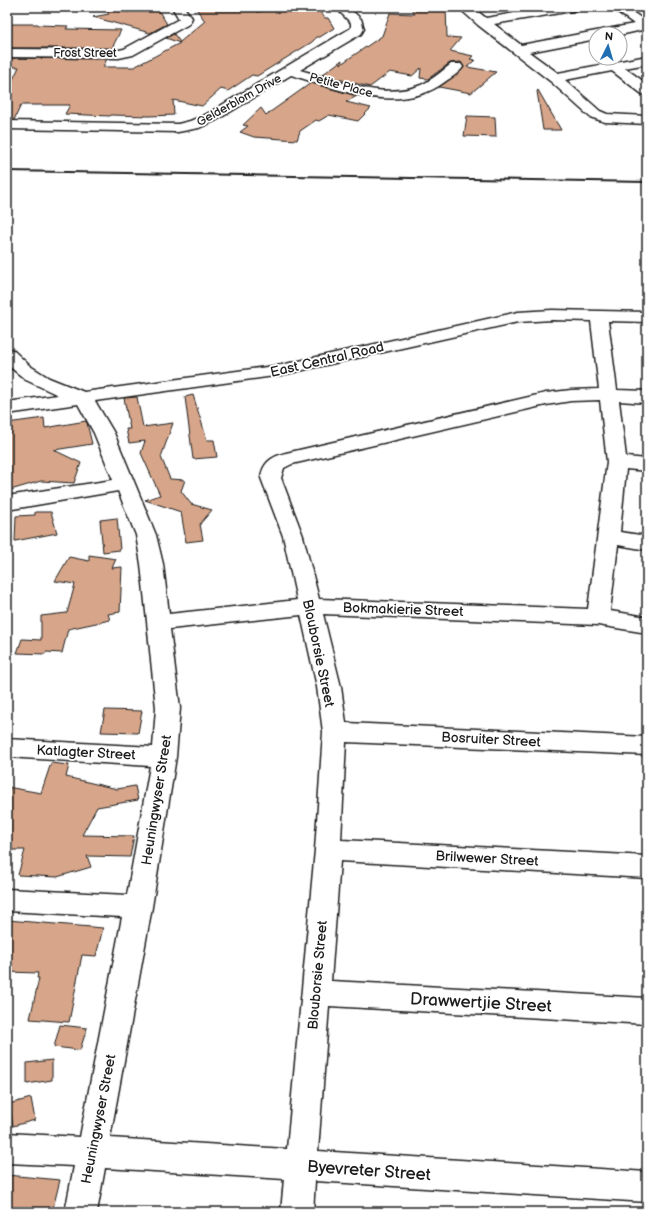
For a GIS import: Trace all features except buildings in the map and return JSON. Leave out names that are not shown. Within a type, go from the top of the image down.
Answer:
[{"type":"street","name":"Frost Street","points":[[7,53],[123,53],[185,21],[186,18],[178,7]]},
{"type":"street","name":"Gelderblom Drive","points":[[7,125],[189,127],[210,118],[356,31],[358,26],[357,22],[341,7]]},
{"type":"street","points":[[464,7],[555,78],[595,114],[606,118],[647,120]]},
{"type":"street","points":[[482,22],[572,7]]},
{"type":"street","points":[[617,7],[646,27]]},
{"type":"street","points":[[628,30],[646,27]]},
{"type":"street","points":[[518,50],[588,37]]},
{"type":"street","points":[[555,78],[647,60]]},
{"type":"street","name":"Petite Place","points":[[290,71],[376,95],[394,95],[412,94],[426,88],[456,66]]},
{"type":"street","points":[[614,67],[647,91]]},
{"type":"street","name":"East Central Road","points":[[7,408],[281,370],[506,319],[538,316],[647,317]]},
{"type":"street","points":[[598,617],[609,538],[617,462],[599,316]]},
{"type":"street","points":[[7,354],[32,377],[56,389],[84,398]]},
{"type":"street","name":"Blouborsie Street","points":[[297,1212],[328,850],[335,732],[329,687],[293,536],[271,478],[271,472],[274,466],[279,462],[546,399],[567,395],[608,395]]},
{"type":"street","points":[[608,395],[647,397]]},
{"type":"street","name":"Heuningwyser Street","points":[[80,1212],[138,907],[164,757],[168,708],[152,564],[147,541],[104,433],[84,398]]},
{"type":"street","points":[[617,462],[647,465]]},
{"type":"street","points":[[7,503],[125,484]]},
{"type":"street","points":[[609,538],[647,543]]},
{"type":"street","name":"Bokmakierie Street","points":[[159,623],[309,606],[598,617],[647,625]]},
{"type":"street","name":"Bosruiter Street","points":[[335,732],[647,746]]},
{"type":"street","name":"Katlagter Street","points":[[7,748],[164,757]]},
{"type":"street","name":"Brilwewer Street","points":[[328,850],[647,866]]},
{"type":"street","points":[[7,900],[138,907]]},
{"type":"street","name":"Drawwertjie Street","points":[[315,993],[647,1012]]},
{"type":"street","name":"Byevreter Street","points":[[7,1148],[647,1187]]},
{"type":"railway","points":[[7,171],[647,182]]}]
